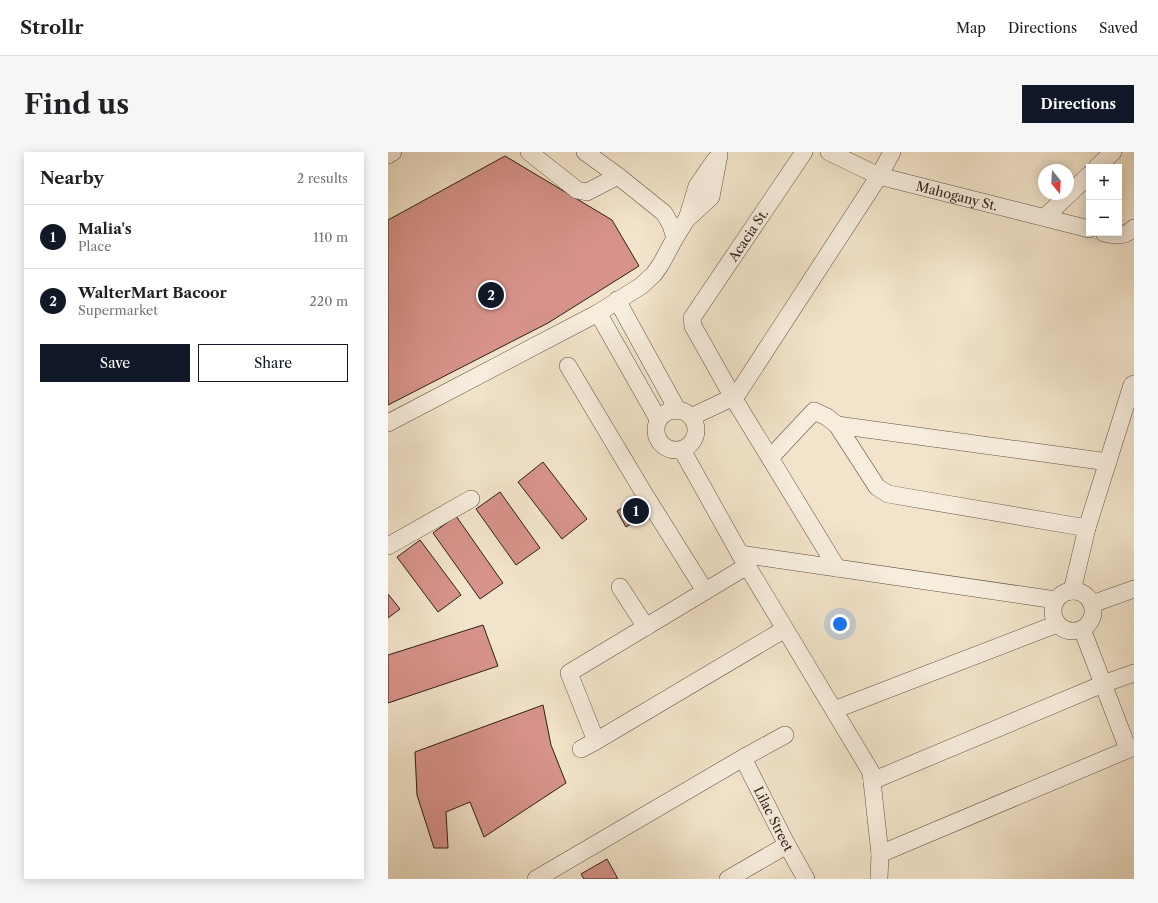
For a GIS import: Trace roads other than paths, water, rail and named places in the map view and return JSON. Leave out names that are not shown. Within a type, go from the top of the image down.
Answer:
[{"type":"street","points":[[388,155],[393,152]]},
{"type":"street","points":[[529,152],[577,190],[587,192],[618,176]]},
{"type":"street","points":[[585,152],[664,213],[671,225],[675,238]]},
{"type":"street","name":"Acacia St.","points":[[734,399],[693,326],[692,318],[804,152]]},
{"type":"street","name":"Mahogany St.","points":[[829,152],[879,176],[1086,228]]},
{"type":"street","points":[[617,300],[685,414],[695,422],[696,436],[693,442],[682,450],[670,450],[659,442],[656,436],[658,419],[665,413],[672,410],[685,414],[734,399],[879,176],[892,152]]},
{"type":"street","points":[[1101,164],[1113,152]]},
{"type":"street","points":[[388,423],[598,313],[641,286],[654,274],[661,264],[686,220],[697,186],[720,153]]},
{"type":"street","points":[[1044,217],[1086,178]]},
{"type":"street","points":[[1122,234],[1127,234],[1134,228]]},
{"type":"street","points":[[598,313],[658,419]]},
{"type":"street","points":[[568,366],[645,495],[705,591]]},
{"type":"street","points":[[1072,591],[1087,528],[1132,385],[1134,384]]},
{"type":"street","points":[[734,399],[837,568]]},
{"type":"street","points":[[770,458],[814,411],[828,417],[837,425],[877,487],[888,494],[1087,528]]},
{"type":"street","points":[[837,425],[1108,462]]},
{"type":"street","points":[[682,450],[743,560],[871,772],[880,854],[879,879]]},
{"type":"street","points":[[388,546],[471,499]]},
{"type":"street","points":[[785,629],[588,745],[569,673],[705,591],[743,560],[837,568],[1056,600]]},
{"type":"street","points":[[620,587],[646,627]]},
{"type":"street","points":[[1092,604],[1134,589]]},
{"type":"street","points":[[1072,591],[1084,594],[1092,604],[1092,617],[1090,622],[1082,629],[1067,631],[1057,624],[1052,612],[1053,606],[1060,595],[1072,591]]},
{"type":"street","points":[[834,710],[1057,624]]},
{"type":"street","points":[[880,854],[1131,748],[1103,684],[1082,629]]},
{"type":"street","points":[[872,781],[1103,684],[1134,673]]},
{"type":"street","points":[[536,879],[785,735]]},
{"type":"street","name":"Lilac Street","points":[[743,758],[806,879]]},
{"type":"street","points":[[728,879],[787,845]]},
{"type":"place","name":"WalterMart Bacoor","points":[[491,295]]},
{"type":"place","name":"Malia's","points":[[636,511]]}]
